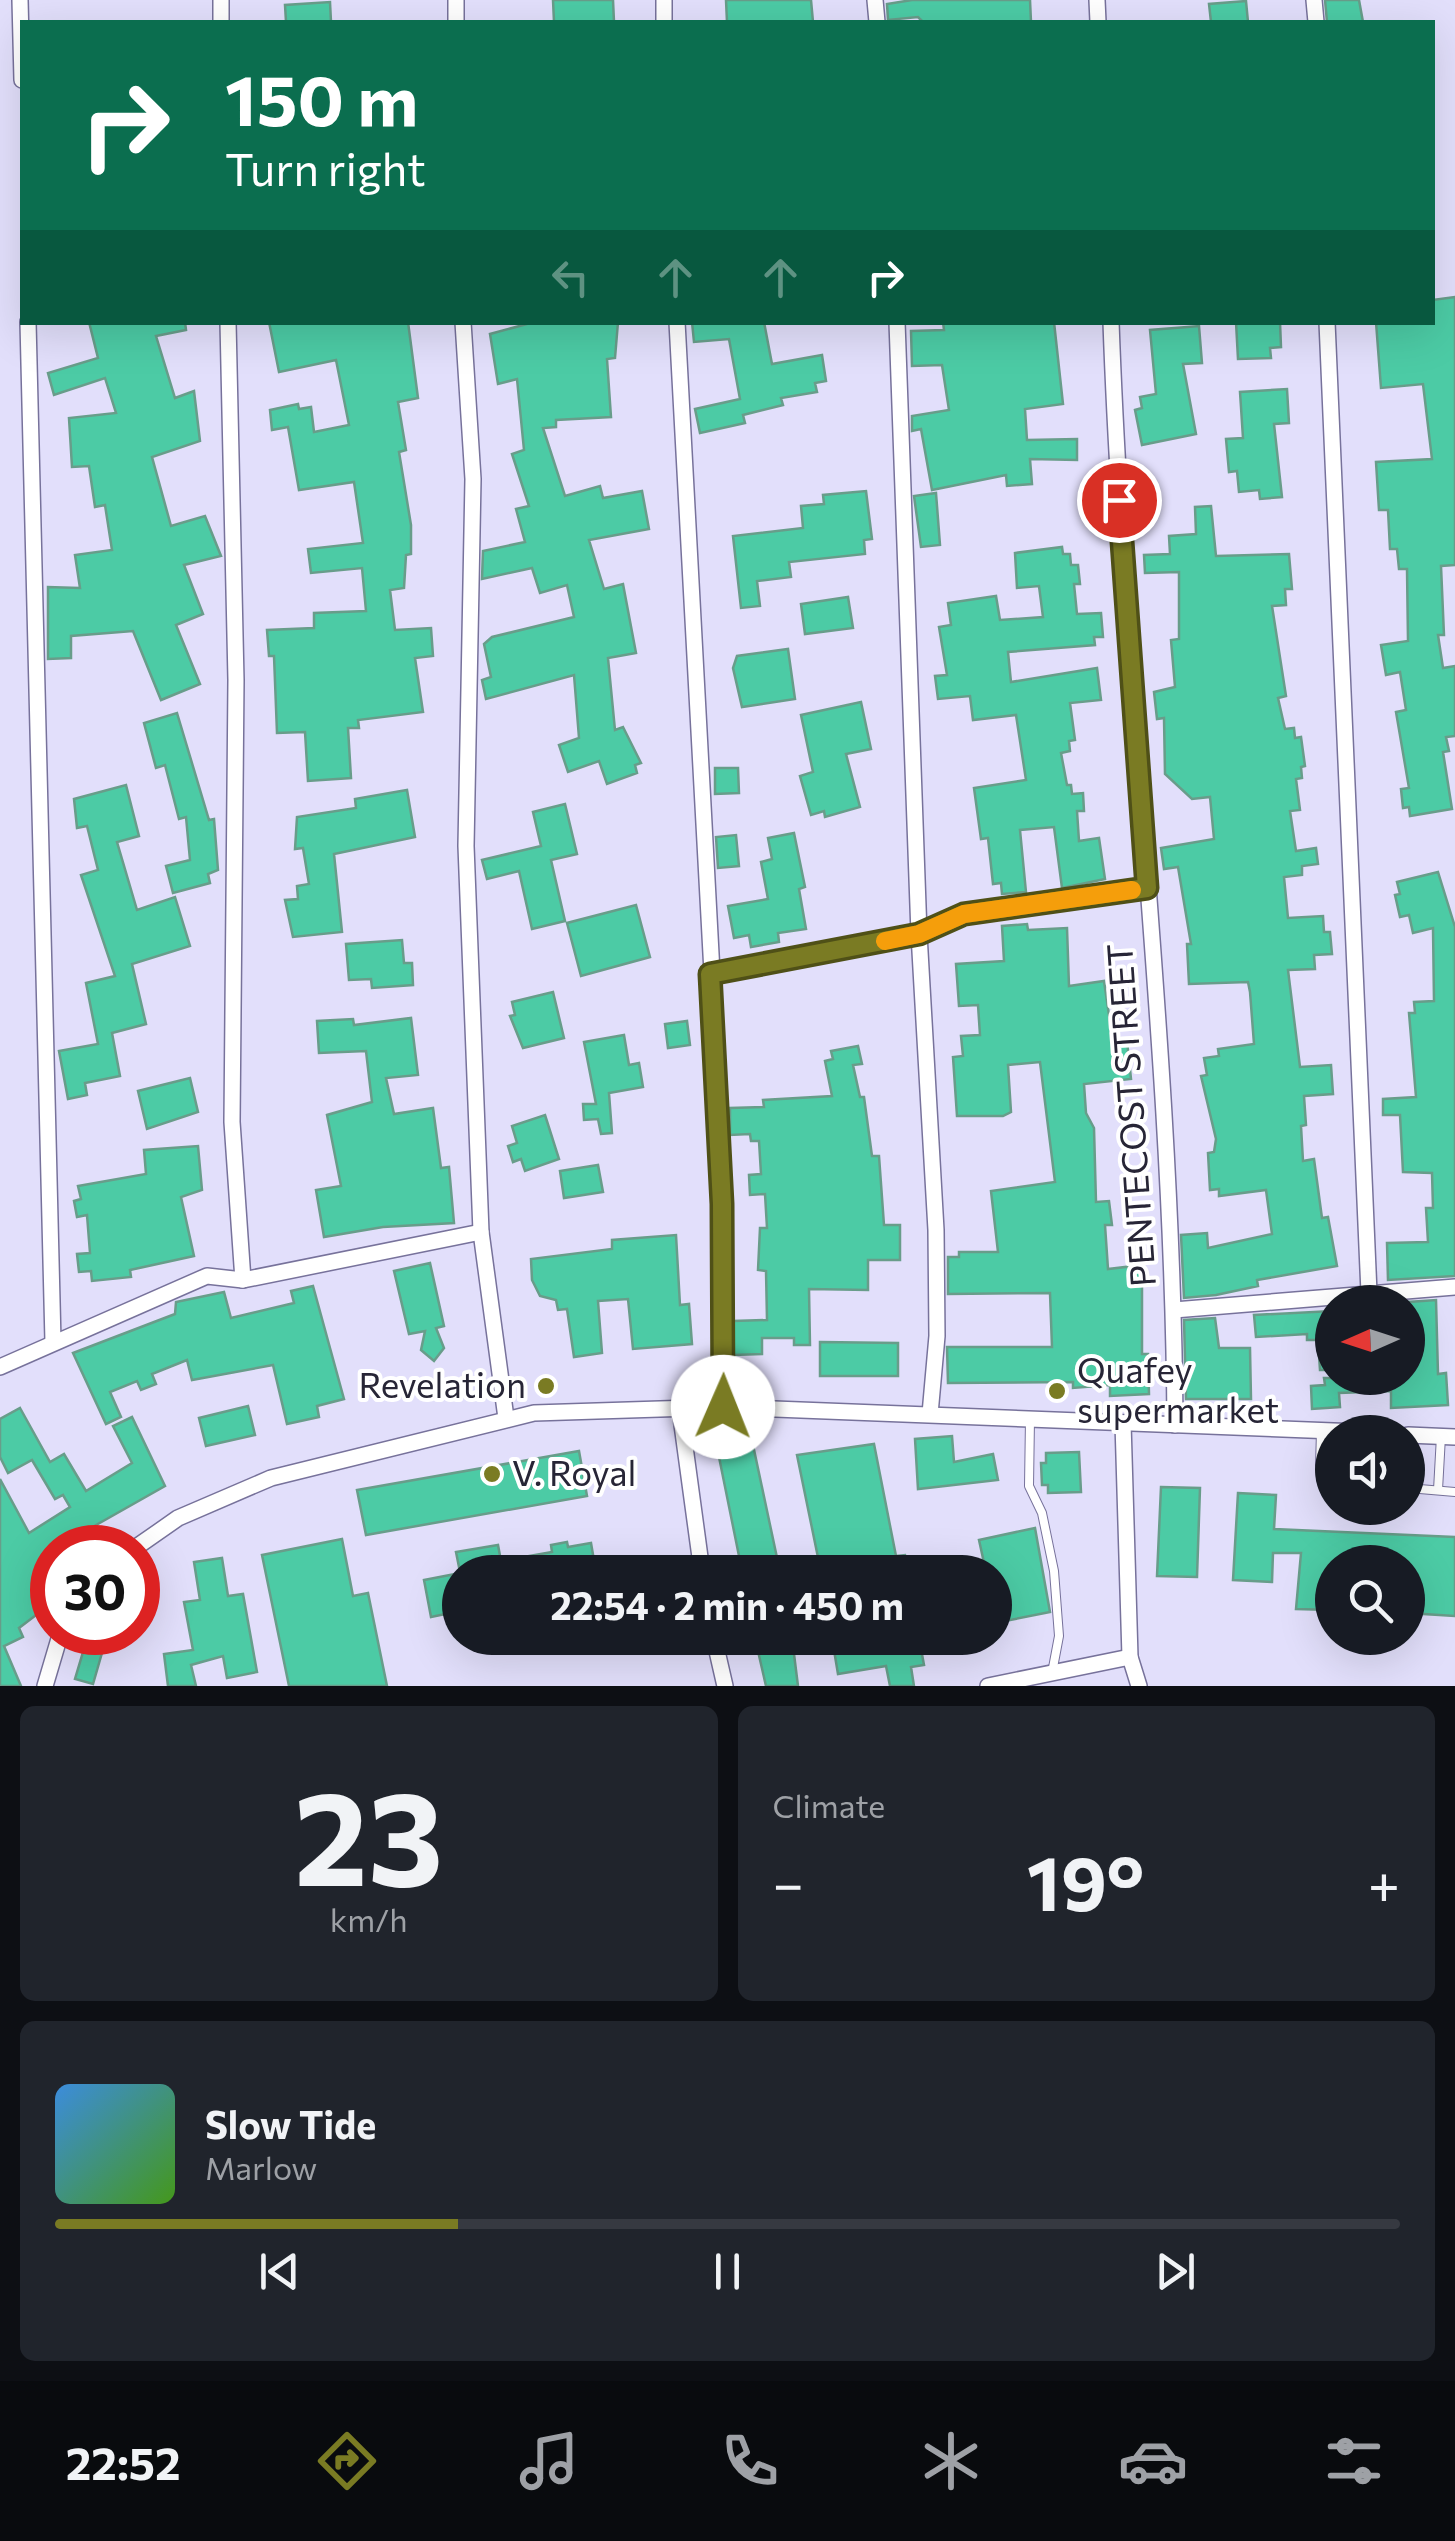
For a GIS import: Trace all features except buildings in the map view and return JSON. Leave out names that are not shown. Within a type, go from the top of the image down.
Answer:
[{"type":"street","points":[[28,325],[53,1342]]},
{"type":"street","points":[[228,325],[236,680],[232,1122],[243,1280]]},
{"type":"street","points":[[462,325],[473,479],[466,846],[482,1232],[506,1418]]},
{"type":"street","points":[[677,325],[722,1204],[723,1407]]},
{"type":"street","points":[[897,325],[919,934],[936,1230],[937,1336],[930,1414]]},
{"type":"street","name":"PENTECOST STREET","points":[[1111,325],[1116,464],[1174,1310],[1175,1425]]},
{"type":"street","points":[[1327,325],[1369,1285]]},
{"type":"street","points":[[710,974],[919,934],[964,914],[1147,888]]},
{"type":"street","points":[[0,1367],[207,1276],[243,1280],[482,1232]]},
{"type":"street","points":[[1425,1289],[1455,1287]]},
{"type":"street","points":[[1174,1310],[1315,1298]]},
{"type":"street","points":[[160,1531],[178,1518],[271,1478],[506,1418],[723,1407],[1315,1431]]},
{"type":"street","points":[[680,1410],[700,1555]]},
{"type":"street","points":[[1124,1423],[1130,1657],[1139,1686]]},
{"type":"street","points":[[45,1686],[54,1655]]},
{"type":"street","points":[[718,1655],[724,1686]]},
{"type":"street","points":[[988,1686],[1130,1657]]},
{"type":"lane","points":[[1030,1418],[1029,1486],[1042,1514],[1054,1571],[1059,1636],[1052,1673]]},
{"type":"lane","points":[[1438,1490],[1448,1436]]},
{"type":"lane","points":[[1425,1489],[1455,1492]]},
{"type":"slow traffic","points":[[885,941],[919,934],[964,914],[1132,890]]},
{"type":"place","name":"Revelation","points":[[546,1386]]},
{"type":"place","name":"Quafey supermarket","points":[[1057,1391]]},
{"type":"place","name":"V. Royal","points":[[492,1474]]},
{"type":"route","points":[[723,1407],[722,1204],[710,974],[919,934],[964,914],[1147,888],[1119,500]]}]
